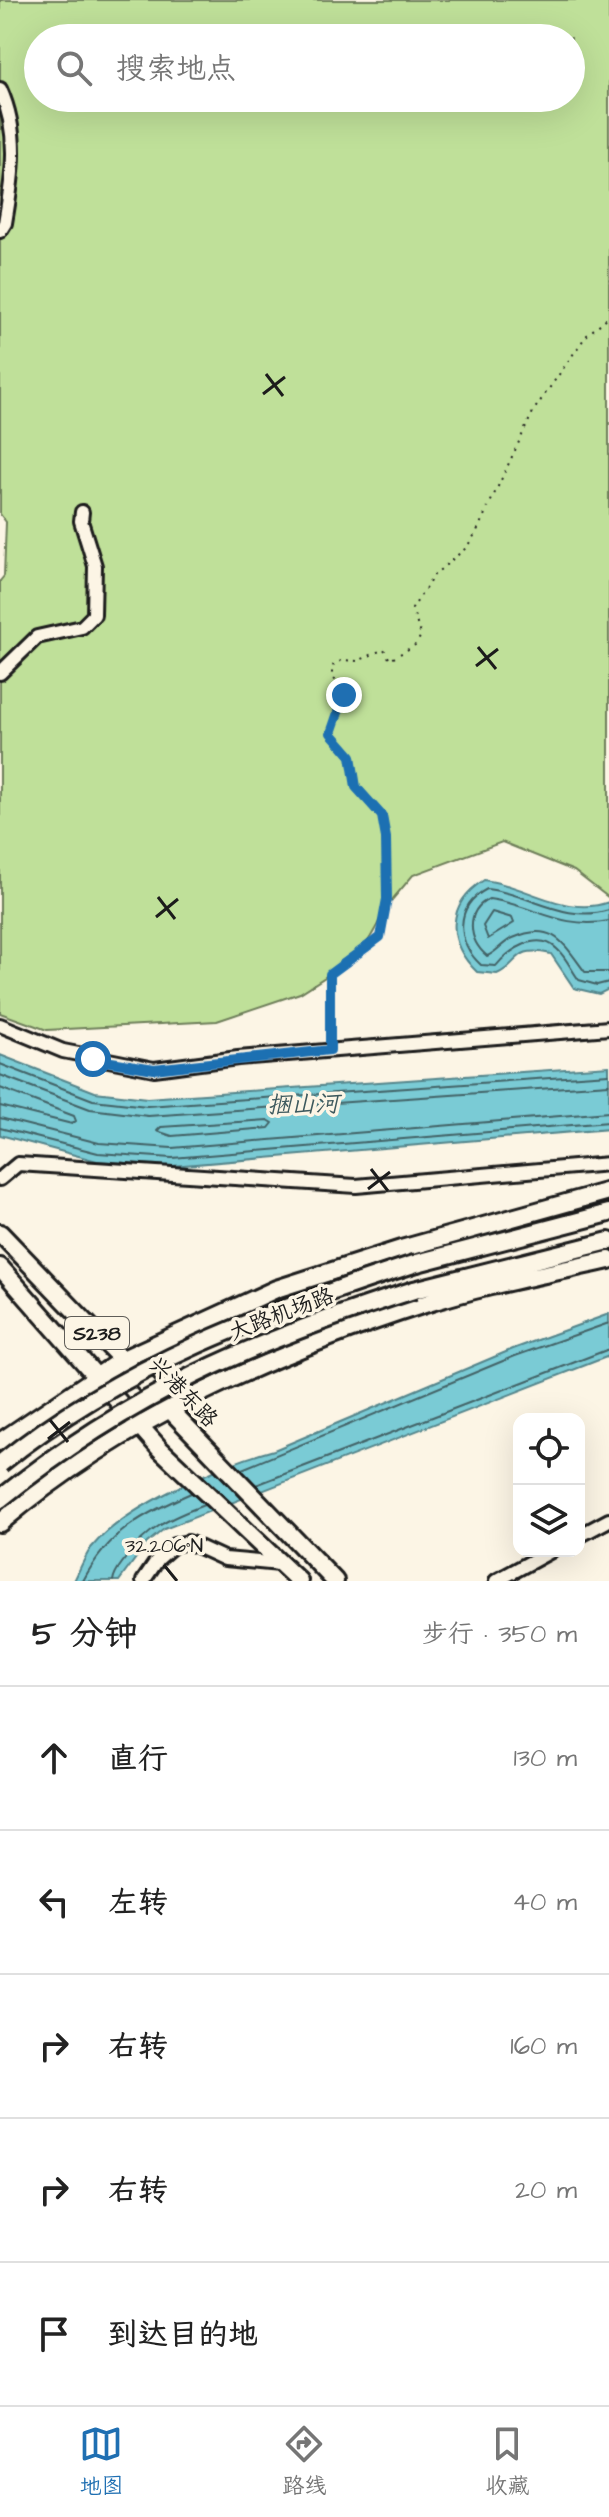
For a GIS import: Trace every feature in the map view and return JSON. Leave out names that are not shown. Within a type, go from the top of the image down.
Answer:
[{"type":"main road","points":[[0,1442],[96,1374],[123,1359],[276,1289],[401,1249],[609,1191]]},
{"type":"main road","name":"大路机场路","points":[[0,1464],[83,1406],[199,1341],[301,1300],[417,1263],[609,1213]]},
{"type":"main road","name":"兴港东路","points":[[0,1233],[335,1581]]},
{"type":"main road","name":"大路机场路","points":[[0,1499],[86,1435],[208,1365],[302,1327],[414,1290],[609,1241]]},
{"type":"main road","points":[[0,1523],[26,1500],[140,1425],[237,1374],[428,1303],[609,1260]]},
{"type":"main road","name":"S238","points":[[0,1267],[160,1449],[299,1581]]},
{"type":"street","points":[[0,89],[11,119],[15,164],[5,223],[0,231]]},
{"type":"street","points":[[0,673],[37,637],[82,627],[94,615],[95,566],[82,512]]},
{"type":"street","points":[[0,1025],[63,1051],[154,1069],[330,1050],[609,1028]]},
{"type":"street","points":[[0,1179],[18,1164],[356,1186],[609,1164]]},
{"type":"street","points":[[585,1533],[609,1520]]},
{"type":"street","points":[[143,1581],[158,1559],[174,1545],[188,1542],[225,1559],[280,1564]]},
{"type":"street","points":[[496,1581],[540,1557]]},
{"type":"path","points":[[330,1050],[330,974],[380,937],[387,899],[386,838],[382,816],[356,787],[351,756],[331,733],[344,695],[332,675],[332,666],[343,660],[358,661],[384,649],[390,660],[415,645],[421,636],[412,609],[434,575],[466,548],[534,410],[586,336],[609,316]]},
{"type":"green space","points":[[0,0],[609,0],[609,898],[574,871],[502,842],[413,875],[391,901],[361,954],[300,993],[217,1021],[47,1030],[0,1013],[0,581],[4,576],[6,522],[0,514]]},
{"type":"water","points":[[484,880],[577,906],[609,902],[609,989],[599,994],[574,988],[551,954],[539,952],[523,954],[497,974],[477,972],[460,948],[455,924],[463,900]]},
{"type":"water","name":"捆山河","points":[[0,1055],[95,1092],[147,1098],[609,1066],[609,1129],[172,1166],[97,1161],[0,1135]]},
{"type":"water","points":[[609,1314],[609,1356],[164,1529],[147,1543],[119,1581],[74,1581],[91,1548],[106,1532],[176,1488],[513,1349]]},
{"type":"route","points":[[93,1059],[154,1069],[330,1050],[327,983],[330,974],[380,937],[387,899],[386,838],[382,816],[356,787],[351,756],[331,733],[344,703],[344,695]]}]
